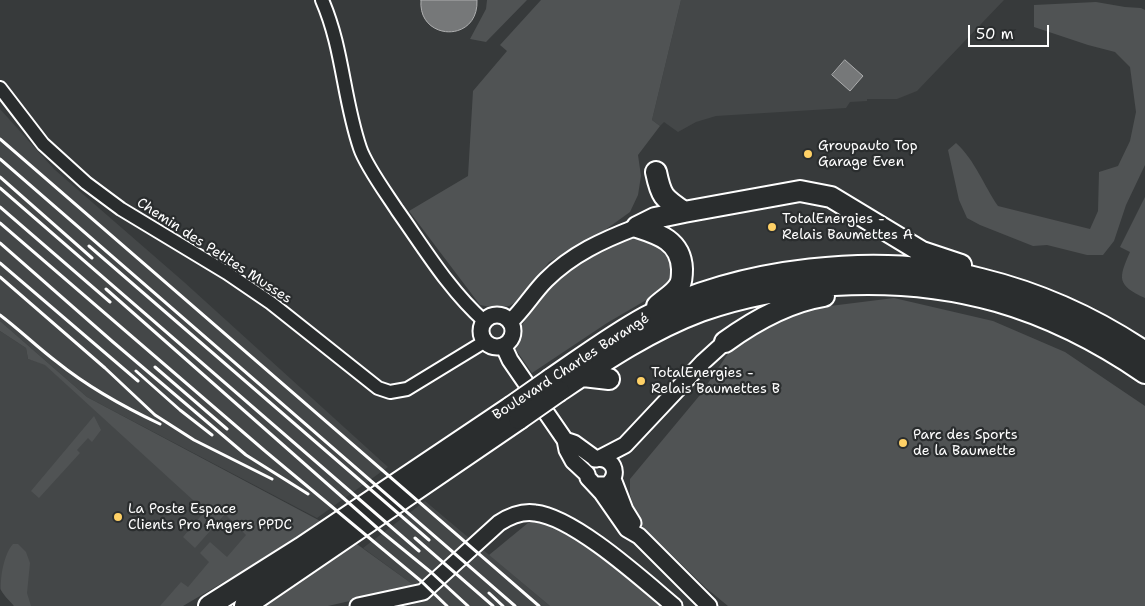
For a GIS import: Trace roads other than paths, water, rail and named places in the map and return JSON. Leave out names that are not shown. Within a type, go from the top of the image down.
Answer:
[{"type":"highway","points":[[656,172],[660,190],[667,201],[684,212]]},
{"type":"highway","points":[[637,227],[655,218],[800,191],[831,198],[922,252],[969,268],[980,278]]},
{"type":"highway","points":[[637,227],[669,240],[682,258],[680,285],[646,317]]},
{"type":"highway","name":"Boulevard Charles Barangé","points":[[245,606],[555,385],[646,317],[715,290],[753,279],[803,270],[848,267],[892,267],[937,271],[980,278],[1034,296],[1080,315],[1145,352]]},
{"type":"highway","points":[[724,342],[782,308],[813,298],[840,294],[862,283]]},
{"type":"highway","name":"Boulevard Charles Barangé","points":[[555,385],[583,376],[627,347],[662,328],[701,311],[760,294],[808,287],[862,283],[938,288],[981,296],[1017,307],[1074,330],[1104,346],[1145,372]]},
{"type":"highway","points":[[583,376],[609,379]]},
{"type":"highway","name":"Boulevard Charles Barangé","points":[[209,606],[301,548],[401,479],[515,413]]},
{"type":"street","points":[[322,0],[338,45],[348,108],[360,150],[384,190],[433,261],[472,310],[484,321]]},
{"type":"street","name":"Chemin des Petites Musses","points":[[0,88],[43,144],[86,183],[121,209],[227,273],[271,303],[378,388],[390,392],[407,389],[484,342]]},
{"type":"street","points":[[510,322],[546,281],[568,262],[596,244],[637,227]]},
{"type":"street","points":[[492,315],[498,315],[510,322],[513,333],[504,347],[493,348],[484,342],[480,332],[484,321],[492,315]]},
{"type":"street","points":[[591,480],[589,465],[598,458],[625,445],[702,362],[724,342]]},
{"type":"street","points":[[504,347],[510,360],[565,440],[567,450],[573,461],[591,480],[627,529],[638,536],[709,606]]},
{"type":"street","points":[[565,440],[574,443],[598,458],[608,460],[625,510],[634,523],[638,536]]},
{"type":"street","points":[[591,480],[607,485],[614,474],[625,445]]},
{"type":"street","points":[[358,606],[423,592],[499,522],[511,516],[530,512],[548,516],[580,532],[634,571],[674,606]]},
{"type":"railway","points":[[0,139],[539,606]]},
{"type":"railway","points":[[0,159],[515,606]]},
{"type":"railway","points":[[0,177],[92,258]]},
{"type":"railway","points":[[0,188],[419,551]]},
{"type":"railway","points":[[0,207],[110,302]]},
{"type":"railway","points":[[0,223],[265,451],[421,581],[447,606]]},
{"type":"railway","points":[[0,243],[246,455],[308,494]]},
{"type":"railway","points":[[89,246],[429,540]]},
{"type":"railway","points":[[0,263],[138,381]]},
{"type":"railway","points":[[0,277],[105,368],[155,415],[194,440],[272,479]]},
{"type":"railway","points":[[106,289],[468,606]]},
{"type":"railway","points":[[0,315],[81,380],[120,404],[160,424]]},
{"type":"railway","points":[[155,367],[227,429]]},
{"type":"railway","points":[[136,371],[212,435]]},
{"type":"railway","points":[[415,538],[493,606]]},
{"type":"railway","points":[[489,593],[503,606]]},
{"type":"place","name":"Groupauto Top Garage Even","points":[[808,154]]},
{"type":"place","name":"TotalEnergies - Relais Baumettes A","points":[[772,227]]},
{"type":"place","name":"TotalEnergies - Relais Baumettes B","points":[[641,381]]},
{"type":"place","name":"Parc des Sports de la Baumette","points":[[903,443]]},
{"type":"place","name":"La Poste Espace Clients Pro Angers PPDC","points":[[118,517]]}]
